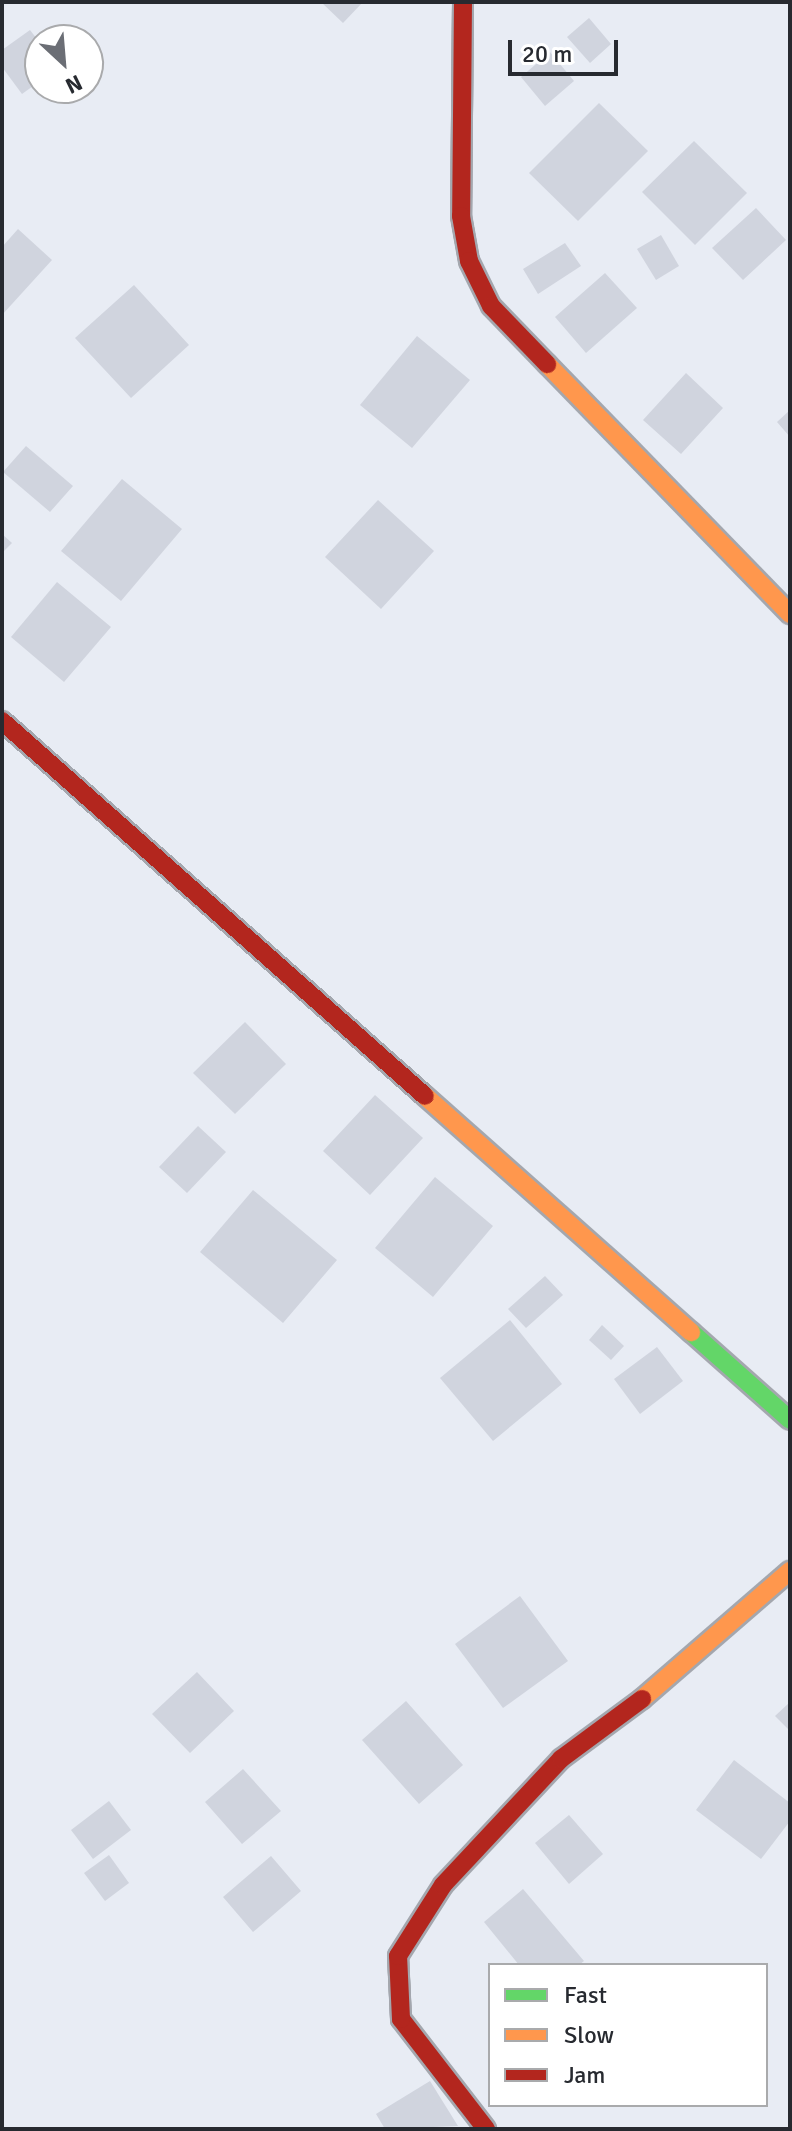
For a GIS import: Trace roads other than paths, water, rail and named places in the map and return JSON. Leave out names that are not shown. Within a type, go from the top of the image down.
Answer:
[{"type":"street","points":[[463,2],[461,216],[469,261],[491,306],[790,614]]},
{"type":"street","points":[[2,721],[790,1420]]},
{"type":"street","points":[[486,2129],[401,2019],[398,1956],[443,1885],[561,1759],[668,1679],[790,1571]]}]
